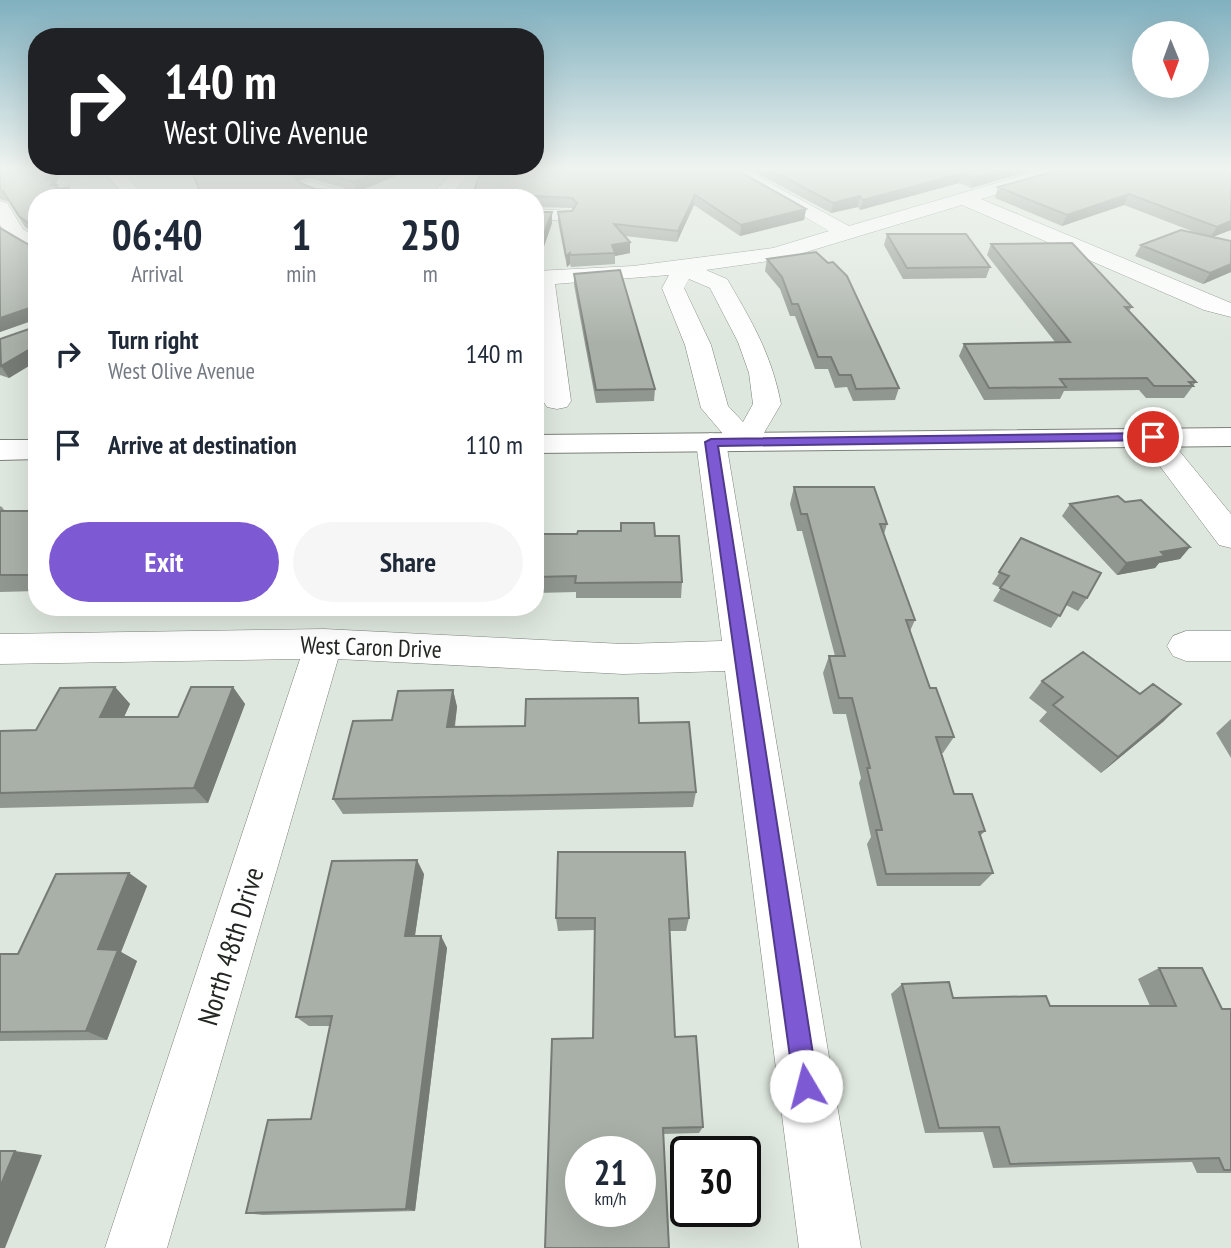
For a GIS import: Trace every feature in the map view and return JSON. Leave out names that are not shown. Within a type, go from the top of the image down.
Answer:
[{"type":"main road","points":[[544,444],[1231,437]]},
{"type":"main road","points":[[0,450],[28,449]]},
{"type":"street","points":[[12,228],[28,242]]},
{"type":"street","points":[[839,228],[849,234]]},
{"type":"street","points":[[544,278],[684,268],[775,254],[868,228]]},
{"type":"street","points":[[1033,228],[1212,305],[1231,310]]},
{"type":"street","points":[[15,233],[28,229]]},
{"type":"street","points":[[684,268],[673,288],[698,345],[715,408],[728,442],[742,655],[830,1248]]},
{"type":"street","points":[[684,268],[719,284],[751,342],[762,373],[767,404],[728,442]]},
{"type":"street","points":[[544,349],[557,401]]},
{"type":"street","points":[[1153,437],[1231,537]]},
{"type":"street","name":"West Caron Drive","points":[[0,649],[324,644],[622,659],[742,655]]},
{"type":"street","name":"North 48th Drive","points":[[136,1248],[324,644]]},
{"type":"street","points":[[1186,646],[1231,646]]},
{"type":"building","points":[[0,228],[28,244],[28,308],[0,318]]},
{"type":"building","points":[[561,228],[618,228],[630,242],[612,245],[615,253],[570,253],[566,256]]},
{"type":"building","points":[[653,228],[679,228],[678,231]]},
{"type":"building","points":[[1181,230],[1231,241],[1231,264],[1210,273],[1141,245]]},
{"type":"building","points":[[887,234],[966,234],[990,267],[907,268]]},
{"type":"building","points":[[1072,243],[1132,307],[1125,307],[1196,382],[1189,382],[1193,386],[1154,386],[1147,378],[1060,379],[1066,387],[989,388],[964,344],[1070,342],[991,244]]},
{"type":"building","points":[[816,252],[828,263],[833,262],[847,276],[899,388],[856,389],[851,375],[839,375],[831,357],[818,357],[798,304],[792,304],[782,277],[767,259]]},
{"type":"building","points":[[620,270],[655,389],[596,390],[574,274]]},
{"type":"building","points":[[28,329],[28,350],[1,366],[0,339]]},
{"type":"building","points":[[794,487],[874,487],[887,524],[880,524],[915,620],[906,620],[930,688],[936,688],[954,737],[936,737],[954,794],[972,794],[985,831],[979,832],[993,873],[886,874],[876,830],[882,830],[852,698],[839,698],[829,656],[845,656],[807,514],[801,514]]},
{"type":"building","points":[[1118,496],[1125,502],[1141,500],[1190,547],[1161,552],[1165,556],[1126,563],[1070,504]]},
{"type":"building","points":[[0,511],[28,511],[28,575],[0,575]]},
{"type":"building","points":[[621,523],[654,523],[655,536],[679,536],[682,582],[575,583],[576,576],[544,577],[544,534],[621,531]]},
{"type":"building","points":[[1021,538],[1101,573],[1087,598],[1073,592],[1060,616],[1000,588],[1009,576],[999,572]]},
{"type":"building","points":[[1083,652],[1140,694],[1153,684],[1181,704],[1118,757],[1053,705],[1063,697],[1042,681]]},
{"type":"building","points":[[115,687],[100,717],[178,717],[191,687],[233,687],[194,788],[0,793],[0,731],[36,730],[60,688]]},
{"type":"building","points":[[453,690],[447,727],[525,726],[526,699],[638,698],[639,723],[689,722],[696,792],[333,799],[353,721],[392,720],[398,691]]},
{"type":"building","points":[[558,852],[685,852],[689,918],[669,919],[675,1037],[696,1036],[703,1127],[663,1128],[669,1248],[545,1248],[552,1039],[593,1038],[595,918],[556,918]]},
{"type":"building","points":[[417,860],[405,936],[441,936],[406,1209],[246,1213],[268,1120],[311,1119],[332,1016],[296,1017],[332,861]]},
{"type":"building","points":[[129,873],[98,949],[118,950],[86,1031],[0,1032],[0,954],[18,954],[56,874]]},
{"type":"building","points":[[1159,968],[1202,968],[1222,1009],[1231,1009],[1231,1170],[1224,1170],[1219,1158],[1010,1164],[999,1127],[939,1128],[902,984],[949,982],[953,998],[1046,996],[1050,1006],[1176,1006]]},
{"type":"building","points":[[0,1151],[15,1151],[0,1187]]},
{"type":"route","points":[[806,1086],[711,442],[1153,437]]}]
